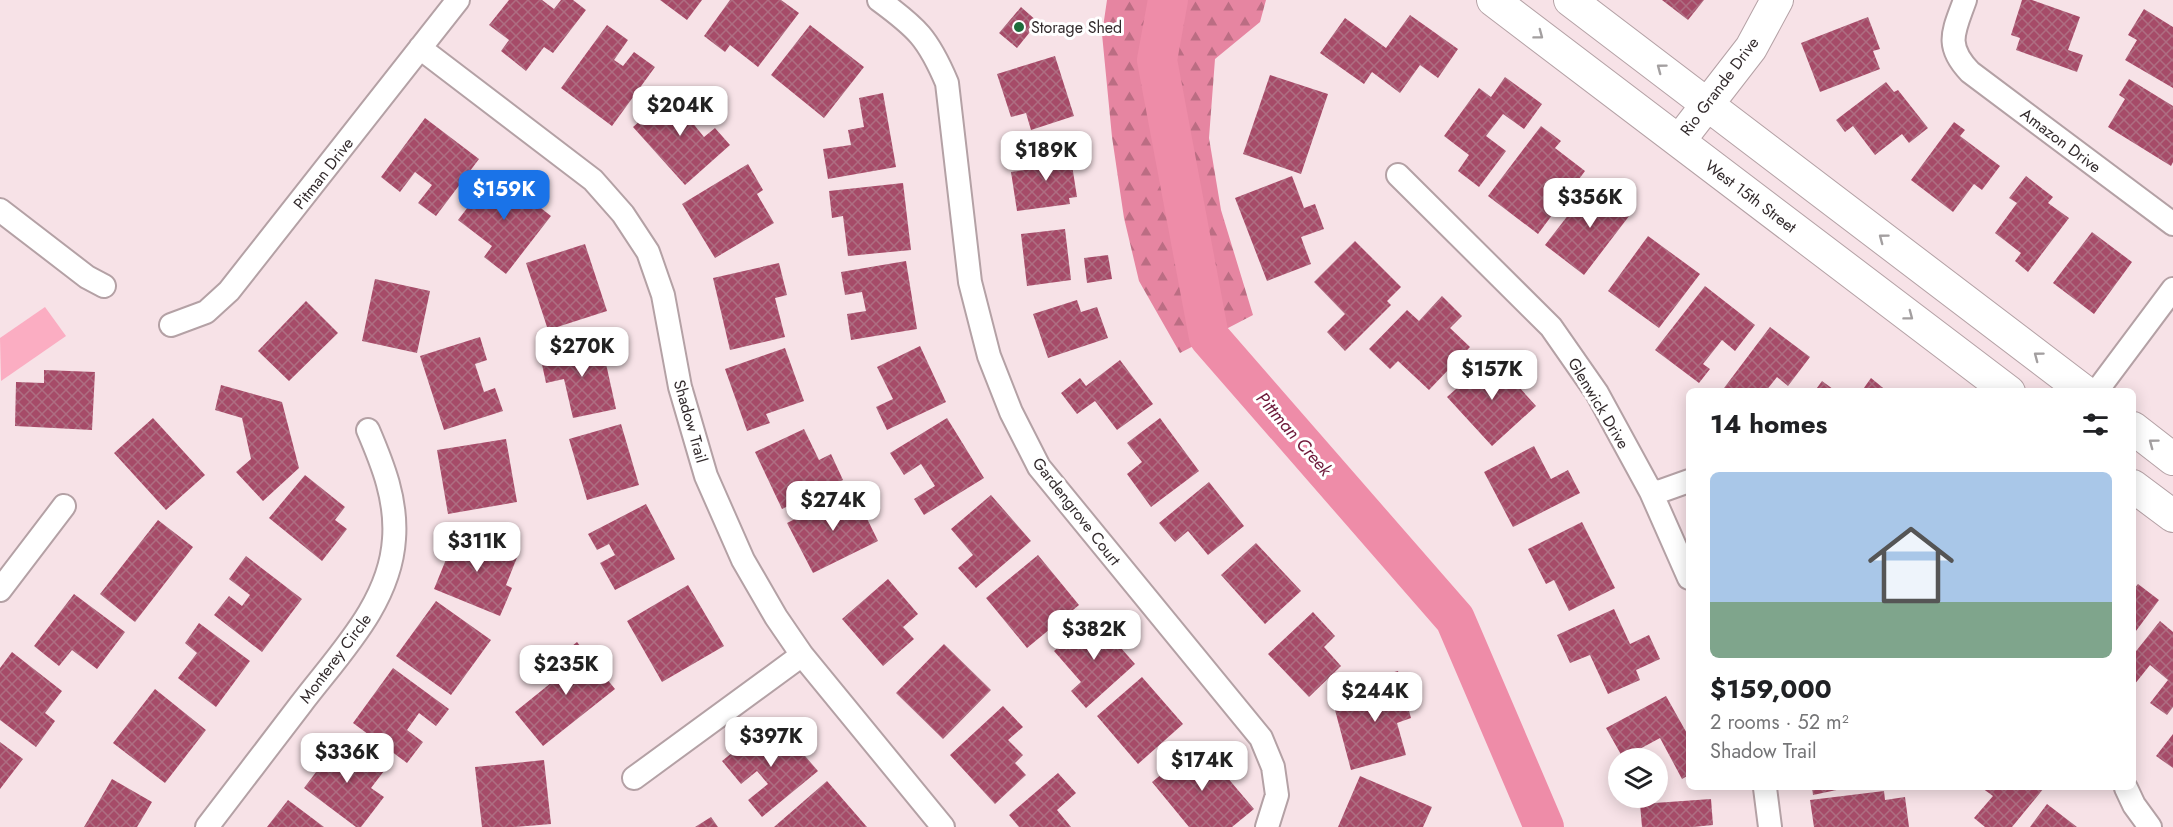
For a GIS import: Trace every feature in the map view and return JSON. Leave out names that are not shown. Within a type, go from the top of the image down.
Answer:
[{"type":"main road","name":"West 15th Street","points":[[1493,0],[2004,388]]},
{"type":"main road","points":[[1570,0],[2080,388]]},
{"type":"main road","name":"Rio Grande Drive","points":[[1679,141],[1751,48],[1777,0]]},
{"type":"main road","points":[[2136,430],[2173,459]]},
{"type":"main road","points":[[2136,488],[2173,516]]},
{"type":"street","name":"Pitman Drive","points":[[171,325],[206,312],[229,291],[458,0]]},
{"type":"street","name":"Gardengrove Court","points":[[879,0],[915,28],[927,41],[935,53],[947,83],[970,282],[989,356],[1011,412],[1039,467],[1261,738],[1273,767],[1277,795],[1267,827]]},
{"type":"street","name":"Amazon Drive","points":[[1965,0],[1955,31],[1955,52],[1970,72],[2173,224]]},
{"type":"street","name":"Shadow Trail","points":[[420,48],[593,180],[623,214],[648,252],[663,295],[680,387],[706,476],[743,560],[776,617],[802,655],[943,827]]},
{"type":"street","name":"Glenwick Drive","points":[[1398,175],[1551,327],[1597,393],[1651,492],[1686,571]]},
{"type":"street","points":[[0,210],[87,277],[104,286]]},
{"type":"street","points":[[2099,388],[2173,289]]},
{"type":"street","name":"Monterey Circle","points":[[207,827],[368,616],[387,574],[394,540],[393,505],[386,472],[368,430]]},
{"type":"street","points":[[1651,492],[1686,482]]},
{"type":"street","points":[[0,590],[64,506]]},
{"type":"street","points":[[634,778],[802,655]]},
{"type":"street","points":[[1765,790],[1770,827]]},
{"type":"street","points":[[2127,790],[2134,805],[2151,827]]},
{"type":"green space","points":[[1107,0],[1266,0],[1260,22],[1215,59],[1209,138],[1221,210],[1253,315],[1180,353],[1139,281],[1124,218],[1112,137],[1102,34]]},
{"type":"shaded area","points":[[45,307],[66,336],[1,381],[0,338]]},
{"type":"building","points":[[509,0],[542,0],[554,9],[561,0],[573,0],[586,10],[553,53],[544,47],[526,71],[501,51],[509,40],[489,25]]},
{"type":"building","points":[[660,0],[702,0],[687,20]]},
{"type":"building","points":[[730,0],[781,0],[799,13],[758,67],[730,45],[725,52],[704,36]]},
{"type":"building","points":[[1662,0],[1704,0],[1688,20]]},
{"type":"building","points":[[2022,0],[2032,0],[2080,17],[2068,50],[2083,55],[2077,72],[2016,50],[2020,38],[2011,35]]},
{"type":"building","name":"Storage Shed","points":[[1021,7],[1038,22],[1017,48],[999,33]]},
{"type":"building","points":[[2144,9],[2173,27],[2173,88],[2125,60],[2137,40],[2128,35]]},
{"type":"building","points":[[1410,15],[1458,49],[1438,78],[1420,65],[1400,93],[1372,72],[1364,84],[1320,53],[1345,18],[1386,48]]},
{"type":"building","points":[[1868,17],[1880,49],[1873,51],[1880,69],[1820,92],[1801,43]]},
{"type":"building","points":[[607,25],[628,40],[614,60],[623,66],[634,52],[655,67],[612,126],[561,88]]},
{"type":"building","points":[[810,25],[864,67],[824,118],[771,75]]},
{"type":"building","points":[[1055,56],[1074,116],[1031,130],[1026,113],[1011,117],[997,74]]},
{"type":"building","points":[[1270,75],[1328,94],[1301,174],[1243,154]]},
{"type":"building","points":[[1505,77],[1542,104],[1524,129],[1503,114],[1486,136],[1506,151],[1479,187],[1458,171],[1469,155],[1444,136],[1479,88],[1491,97]]},
{"type":"building","points":[[2129,79],[2173,106],[2173,162],[2171,166],[2108,127],[2125,99],[2119,95]]},
{"type":"building","points":[[1886,82],[1894,92],[1898,90],[1928,128],[1909,143],[1902,134],[1875,155],[1853,126],[1845,132],[1836,120]]},
{"type":"building","points":[[679,87],[701,112],[691,121],[704,137],[715,128],[730,145],[685,185],[633,127]]},
{"type":"building","points":[[883,93],[896,167],[828,179],[823,149],[851,145],[848,130],[864,127],[859,98]]},
{"type":"building","points":[[425,118],[479,159],[436,216],[418,203],[432,185],[415,172],[400,192],[381,177]]},
{"type":"building","points":[[1954,122],[1965,130],[1960,136],[2000,166],[1982,190],[1974,184],[1953,212],[1911,180]]},
{"type":"building","points":[[1541,126],[1561,141],[1555,148],[1585,171],[1538,234],[1488,196]]},
{"type":"building","points":[[1069,146],[1077,197],[1069,198],[1070,204],[1017,211],[1011,172],[1046,167],[1044,150]]},
{"type":"building","points":[[748,164],[763,190],[757,194],[774,223],[715,258],[682,204]]},
{"type":"building","points":[[495,172],[551,216],[506,274],[484,257],[492,246],[458,220]]},
{"type":"building","points":[[1292,176],[1304,208],[1315,204],[1324,229],[1301,237],[1311,264],[1267,281],[1235,198]]},
{"type":"building","points":[[2026,176],[2053,197],[2048,203],[2069,218],[2028,272],[2015,261],[2021,253],[1995,233],[2017,203],[2009,198]]},
{"type":"building","points":[[903,183],[911,250],[848,256],[843,216],[832,218],[829,191]]},
{"type":"building","points":[[1590,187],[1606,199],[1613,190],[1636,207],[1584,275],[1545,245]]},
{"type":"building","points":[[1065,229],[1071,280],[1027,286],[1021,234]]},
{"type":"building","points":[[2092,232],[2132,262],[2094,314],[2053,283]]},
{"type":"building","points":[[1648,236],[1700,274],[1659,328],[1608,291]]},
{"type":"building","points":[[1355,241],[1401,287],[1387,301],[1391,305],[1345,351],[1327,332],[1345,314],[1314,282]]},
{"type":"building","points":[[585,244],[607,311],[548,330],[526,263]]},
{"type":"building","points":[[1108,255],[1112,279],[1087,283],[1084,258]]},
{"type":"building","points":[[906,261],[917,329],[851,340],[847,314],[866,311],[862,292],[845,295],[841,272]]},
{"type":"building","points":[[779,263],[787,295],[775,298],[785,337],[730,350],[713,278]]},
{"type":"building","points":[[375,279],[430,291],[417,353],[362,341]]},
{"type":"building","points":[[1705,286],[1755,325],[1735,351],[1722,340],[1703,364],[1710,369],[1699,383],[1655,350]]},
{"type":"building","points":[[1442,296],[1462,316],[1450,328],[1470,347],[1429,390],[1398,361],[1390,369],[1369,349],[1407,310],[1419,321]]},
{"type":"building","points":[[1077,300],[1081,312],[1097,307],[1108,338],[1048,358],[1033,314]]},
{"type":"building","points":[[306,301],[338,333],[289,381],[258,351]]},
{"type":"building","points":[[1770,327],[1810,357],[1788,386],[1777,377],[1768,388],[1724,388]]},
{"type":"building","points":[[480,337],[487,360],[475,364],[484,392],[495,388],[503,411],[444,430],[420,356]]},
{"type":"building","points":[[601,341],[616,409],[573,418],[564,379],[546,383],[540,355]]},
{"type":"building","points":[[920,346],[946,402],[887,430],[876,407],[893,399],[877,367]]},
{"type":"building","points":[[785,348],[804,401],[766,414],[770,423],[747,431],[725,369]]},
{"type":"building","points":[[1492,357],[1536,406],[1492,446],[1447,397]]},
{"type":"building","points":[[1120,360],[1153,404],[1117,430],[1095,401],[1077,414],[1061,393],[1080,378],[1086,386]]},
{"type":"building","points":[[44,370],[95,372],[92,430],[15,426],[16,382],[44,383]]},
{"type":"building","points":[[1871,378],[1883,388],[1864,388]]},
{"type":"building","points":[[1822,381],[1832,388],[1817,388]]},
{"type":"building","points":[[221,385],[282,402],[299,468],[263,501],[236,472],[251,459],[242,418],[215,410]]},
{"type":"building","points":[[153,418],[205,475],[166,510],[114,453]]},
{"type":"building","points":[[947,418],[984,478],[924,515],[914,499],[935,486],[921,464],[904,475],[890,453]]},
{"type":"building","points":[[1160,418],[1199,471],[1151,507],[1127,474],[1142,462],[1127,443]]},
{"type":"building","points":[[621,424],[639,485],[587,500],[569,439]]},
{"type":"building","points":[[804,429],[819,460],[831,454],[843,480],[782,509],[755,452]]},
{"type":"building","points":[[506,439],[517,502],[448,514],[437,450]]},
{"type":"building","points":[[1534,446],[1551,479],[1568,470],[1580,493],[1513,527],[1484,472]]},
{"type":"building","points":[[305,475],[345,507],[335,520],[347,529],[322,561],[269,518]]},
{"type":"building","points":[[1209,482],[1244,526],[1208,555],[1188,531],[1175,542],[1159,523]]},
{"type":"building","points":[[853,490],[878,541],[813,573],[787,523]]},
{"type":"building","points":[[991,495],[1031,541],[976,588],[958,568],[973,555],[951,529]]},
{"type":"building","points":[[646,504],[675,559],[615,590],[600,563],[615,555],[609,544],[597,550],[588,534]]},
{"type":"building","points":[[158,520],[193,547],[135,622],[100,594]]},
{"type":"building","points":[[1582,522],[1615,588],[1569,611],[1554,580],[1546,584],[1528,549]]},
{"type":"building","points":[[458,530],[518,555],[506,585],[512,588],[500,616],[434,589]]},
{"type":"building","points":[[1256,543],[1301,591],[1265,624],[1221,575]]},
{"type":"building","points":[[1038,555],[1079,605],[1027,648],[986,598]]},
{"type":"building","points":[[246,556],[302,599],[262,652],[214,615],[229,596],[242,606],[250,595],[229,579]]},
{"type":"building","points":[[888,579],[918,614],[903,627],[914,639],[883,666],[842,619]]},
{"type":"building","points":[[2138,584],[2159,600],[2136,631],[2136,586]]},
{"type":"building","points":[[688,585],[724,646],[662,682],[627,621]]},
{"type":"building","points":[[74,594],[125,632],[97,669],[72,650],[59,666],[34,646]]},
{"type":"building","points":[[436,601],[491,640],[451,695],[396,656]]},
{"type":"building","points":[[1614,609],[1630,644],[1649,635],[1660,659],[1636,670],[1640,680],[1608,694],[1590,655],[1570,663],[1557,635]]},
{"type":"building","points":[[1313,612],[1335,636],[1324,647],[1341,666],[1309,697],[1268,654]]},
{"type":"building","points":[[1093,616],[1135,664],[1086,708],[1071,691],[1081,682],[1054,651]]},
{"type":"building","points":[[2160,621],[2173,632],[2173,707],[2167,715],[2150,703],[2168,680],[2150,665],[2136,682],[2136,651]]},
{"type":"building","points":[[199,623],[250,661],[216,707],[178,678],[197,653],[185,643]]},
{"type":"building","points":[[577,642],[615,689],[543,746],[515,712],[567,670],[557,658]]},
{"type":"building","points":[[944,644],[991,690],[943,739],[896,693]]},
{"type":"building","points":[[12,652],[62,691],[45,713],[55,721],[36,747],[0,720],[0,668]]},
{"type":"building","points":[[393,668],[449,709],[436,726],[419,713],[407,730],[423,742],[407,763],[353,723]]},
{"type":"building","points":[[1398,671],[1411,718],[1397,723],[1406,755],[1351,770],[1335,710],[1371,700],[1365,680]]},
{"type":"building","points":[[1142,677],[1183,724],[1138,764],[1097,716]]},
{"type":"building","points":[[155,689],[206,730],[165,783],[113,743]]},
{"type":"building","points":[[1666,696],[1686,732],[1686,777],[1682,779],[1668,753],[1668,748],[1665,748],[1660,738],[1642,748],[1617,748],[1606,728]]},
{"type":"building","points":[[1003,706],[1023,727],[1008,740],[1023,755],[1015,763],[1026,775],[995,804],[950,755]]},
{"type":"building","points":[[780,727],[818,771],[762,817],[748,800],[768,784],[757,771],[741,784],[722,761],[759,731],[766,739]]},
{"type":"building","points":[[2173,734],[2173,768],[2156,756]]},
{"type":"building","points":[[341,739],[384,771],[371,788],[384,797],[361,827],[356,827],[304,788]]},
{"type":"building","points":[[0,742],[23,759],[0,789]]},
{"type":"building","points":[[1199,744],[1254,809],[1232,827],[1189,827],[1152,782]]},
{"type":"building","points":[[544,760],[551,824],[482,827],[475,767]]},
{"type":"building","points":[[1058,773],[1076,793],[1057,810],[1071,827],[1019,827],[1009,815]]},
{"type":"building","points":[[1360,776],[1432,807],[1423,827],[1338,827]]},
{"type":"building","points":[[112,779],[152,802],[137,827],[84,827]]},
{"type":"building","points":[[827,781],[867,827],[774,827]]},
{"type":"building","points":[[1812,790],[1837,790],[1813,795]]},
{"type":"building","points":[[1985,790],[2042,790],[2012,827],[1985,827],[1974,818],[1993,796]]},
{"type":"building","points":[[1884,791],[1885,800],[1905,797],[1909,827],[1814,827],[1810,800]]},
{"type":"building","points":[[1711,799],[1713,825],[1642,827],[1640,808],[1668,808],[1668,802]]},
{"type":"building","points":[[288,800],[324,827],[267,827]]},
{"type":"building","points":[[2047,804],[2077,827],[2030,827]]},
{"type":"building","points":[[711,817],[718,827],[695,827]]},
{"type":"waterway","name":"Pittman Creek","points":[[1168,0],[1157,60],[1209,337],[1455,619],[1544,827]]},
{"type":"place","name":"Storage Shed","points":[[1019,27]]}]
